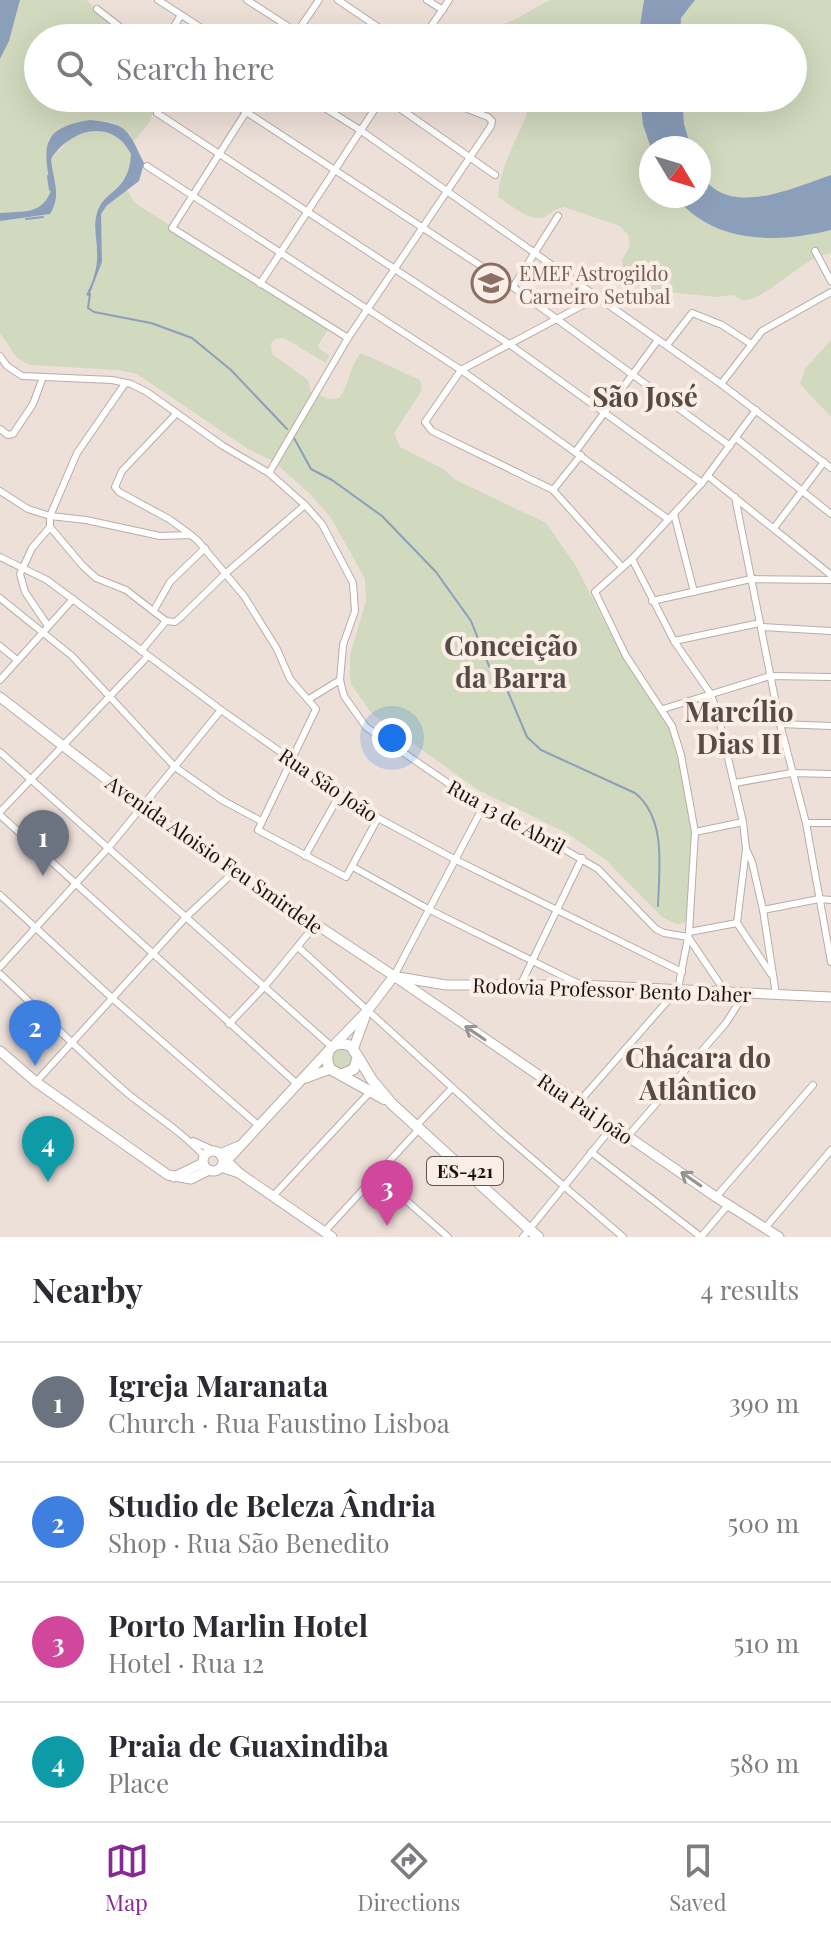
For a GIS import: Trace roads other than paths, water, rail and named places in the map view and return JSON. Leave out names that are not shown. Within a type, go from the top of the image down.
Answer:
[{"type":"main road","points":[[356,1052],[354,1069],[343,1074],[330,1069],[327,1060],[332,1047],[356,1052],[372,1080],[392,1104]]},
{"type":"main road","name":"ES-421","points":[[343,1074],[392,1104],[530,1234]]},
{"type":"street","points":[[158,0],[195,24]]},
{"type":"street","points":[[247,0],[280,24]]},
{"type":"street","points":[[303,24],[319,0]]},
{"type":"street","points":[[338,0],[373,24]]},
{"type":"street","points":[[427,0],[443,10]]},
{"type":"street","points":[[433,24],[449,0]]},
{"type":"street","points":[[97,9],[116,24]]},
{"type":"street","points":[[176,24],[181,15]]},
{"type":"street","points":[[348,338],[172,228],[246,112],[513,287],[730,446]]},
{"type":"street","points":[[331,112],[667,345],[831,468]]},
{"type":"street","points":[[260,284],[374,112]]},
{"type":"street","points":[[404,112],[495,175]]},
{"type":"street","points":[[269,473],[348,338],[491,126],[492,121],[488,117],[475,112]]},
{"type":"street","points":[[157,113],[509,344],[702,483]]},
{"type":"street","points":[[147,166],[369,308],[671,516],[694,592]]},
{"type":"street","points":[[513,287],[558,216]]},
{"type":"street","points":[[815,251],[831,281]]},
{"type":"street","points":[[721,384],[768,326],[831,292]]},
{"type":"street","points":[[598,297],[461,370],[425,422],[432,431],[553,490],[622,567]]},
{"type":"street","points":[[667,345],[692,313],[722,325],[751,344]]},
{"type":"street","points":[[553,490],[658,340]]},
{"type":"street","points":[[0,356],[7,366],[22,376],[122,382],[147,392],[269,473],[305,505],[329,537],[355,593],[355,611],[343,645],[340,680],[309,699]]},
{"type":"street","points":[[0,429],[8,435],[13,434],[33,404],[43,377]]},
{"type":"street","points":[[122,382],[124,385],[77,453],[50,516],[50,527],[62,544],[96,578],[126,590],[166,621],[175,622],[305,505]]},
{"type":"street","points":[[579,1102],[678,989],[688,935],[695,832],[681,755],[663,709],[626,656],[594,593],[632,559],[702,483],[756,410]]},
{"type":"street","points":[[176,414],[122,471],[115,487],[169,519],[205,548],[226,573],[277,649],[290,679],[309,699],[316,713],[258,828],[260,832],[346,877],[378,818]]},
{"type":"street","points":[[736,438],[831,514]]},
{"type":"street","points":[[774,528],[824,462]]},
{"type":"street","points":[[708,476],[831,578]]},
{"type":"street","points":[[0,491],[28,509],[50,516],[86,520],[160,536],[191,535]]},
{"type":"street","points":[[735,497],[780,724],[806,823],[831,962]]},
{"type":"street","points":[[50,527],[32,548],[21,568],[20,583],[46,628],[175,767],[222,800],[261,821]]},
{"type":"street","points":[[154,610],[170,582],[205,548]]},
{"type":"street","name":"Rua São João","points":[[0,557],[47,580],[221,710],[378,818],[682,972]]},
{"type":"street","points":[[632,559],[674,641],[710,693],[722,726],[746,849],[737,923],[773,977]]},
{"type":"street","points":[[652,601],[751,579],[831,578]]},
{"type":"street","points":[[0,598],[46,628]]},
{"type":"street","points":[[0,680],[73,599]]},
{"type":"street","points":[[166,621],[145,654],[109,696],[0,813],[296,1083]]},
{"type":"street","points":[[674,641],[760,625],[831,631]]},
{"type":"street","points":[[0,646],[17,660]]},
{"type":"street","points":[[663,709],[770,676],[831,677]]},
{"type":"street","name":"Rua 13 de Abril","points":[[340,680],[344,696],[366,727],[483,807],[582,858],[613,883],[656,929],[664,933],[688,935]]},
{"type":"street","name":"Avenida Aloisio Feu Smirdele","points":[[0,697],[143,807],[394,976]]},
{"type":"street","points":[[0,967],[109,847],[221,710]]},
{"type":"street","points":[[780,724],[831,726]]},
{"type":"street","points":[[0,752],[332,1047]]},
{"type":"street","points":[[735,783],[791,773],[831,774]]},
{"type":"street","points":[[305,856],[340,794]]},
{"type":"street","points":[[189,1140],[205,1163],[215,1171],[221,1158],[242,1144],[296,1083],[368,1010],[394,976],[483,807]]},
{"type":"street","points":[[695,832],[743,822]]},
{"type":"street","points":[[806,823],[831,823]]},
{"type":"street","points":[[746,849],[763,910],[776,994]]},
{"type":"street","points":[[521,984],[582,858]]},
{"type":"street","points":[[353,867],[430,910],[580,985]]},
{"type":"street","points":[[36,1082],[187,916],[235,871]]},
{"type":"street","points":[[0,895],[258,1125]]},
{"type":"street","points":[[763,910],[819,899],[831,900]]},
{"type":"street","points":[[688,935],[737,923]]},
{"type":"street","points":[[229,1024],[316,924]]},
{"type":"street","points":[[688,935],[724,990]]},
{"type":"street","points":[[298,947],[452,1088],[623,1237]]},
{"type":"street","points":[[0,974],[129,1095],[189,1140],[221,1158],[329,1234],[376,1174],[452,1088]]},
{"type":"street","name":"Rodovia Professor Bento Daher","points":[[394,976],[446,985],[580,985],[831,997]]},
{"type":"street","name":"Rua Pai João","points":[[394,976],[779,1237]]},
{"type":"street","points":[[437,1008],[437,996],[446,985]]},
{"type":"street","points":[[628,1136],[726,1023],[745,992]]},
{"type":"street","points":[[356,1052],[368,1010]]},
{"type":"street","points":[[0,1051],[36,1082],[174,1177],[205,1163]]},
{"type":"street","points":[[296,1083],[330,1069]]},
{"type":"street","points":[[716,1197],[813,1085]]},
{"type":"street","points":[[273,1196],[371,1091]]},
{"type":"street","points":[[530,1234],[565,1184],[613,1126]]},
{"type":"street","points":[[765,1228],[831,1150]]},
{"type":"street","points":[[205,1163],[208,1152],[221,1158]]},
{"type":"street","points":[[591,1152],[701,1237],[728,1205]]},
{"type":"street","points":[[376,1174],[448,1237]]},
{"type":"water","points":[[0,0],[20,0],[9,41],[0,59]]},
{"type":"water","points":[[644,0],[695,0],[681,18],[681,24],[640,24]]},
{"type":"water","points":[[642,112],[683,112],[688,136],[647,136]]},
{"type":"water","points":[[90,120],[113,124],[126,131],[144,163],[139,181],[101,210],[102,262],[89,296],[86,295],[97,263],[97,213],[100,205],[126,176],[129,167],[131,154],[123,142],[102,131],[80,134],[69,140],[51,159],[56,200],[50,214],[0,221],[0,213],[31,210],[43,204],[51,190],[47,162],[49,142],[62,128]]},
{"type":"water","points":[[831,175],[831,230],[762,238],[728,232],[686,208],[711,208],[711,186],[725,194],[760,196],[779,193]]},
{"type":"waterway","points":[[48,176],[50,190]]},
{"type":"waterway","points":[[100,214],[107,203]]},
{"type":"waterway","points":[[26,219],[43,217]]},
{"type":"waterway","points":[[90,294],[88,308],[94,312],[151,323],[192,338],[231,370],[287,429]]},
{"type":"waterway","points":[[294,438],[311,469],[332,480],[382,516],[436,572],[471,621],[489,666],[508,692],[527,737],[541,750],[635,793],[645,804],[657,830],[659,845],[658,906]]},
{"type":"place","name":"EMEF Astrogildo Carneiro Setubal","points":[[491,283]]},
{"type":"place","name":"Igreja Maranata","points":[[43,876]]},
{"type":"place","name":"Studio de Beleza Ândria","points":[[35,1066]]},
{"type":"place","name":"Praia de Guaxindiba","points":[[48,1182]]},
{"type":"place","name":"Porto Marlin Hotel","points":[[387,1226]]},
{"type":"district","name":"São José","points":[[645,395]]},
{"type":"district","name":"Conceição da Barra","points":[[511,660]]},
{"type":"district","name":"Marcílio Dias II","points":[[739,726]]},
{"type":"district","name":"Chácara do Atlântico","points":[[698,1072]]}]
